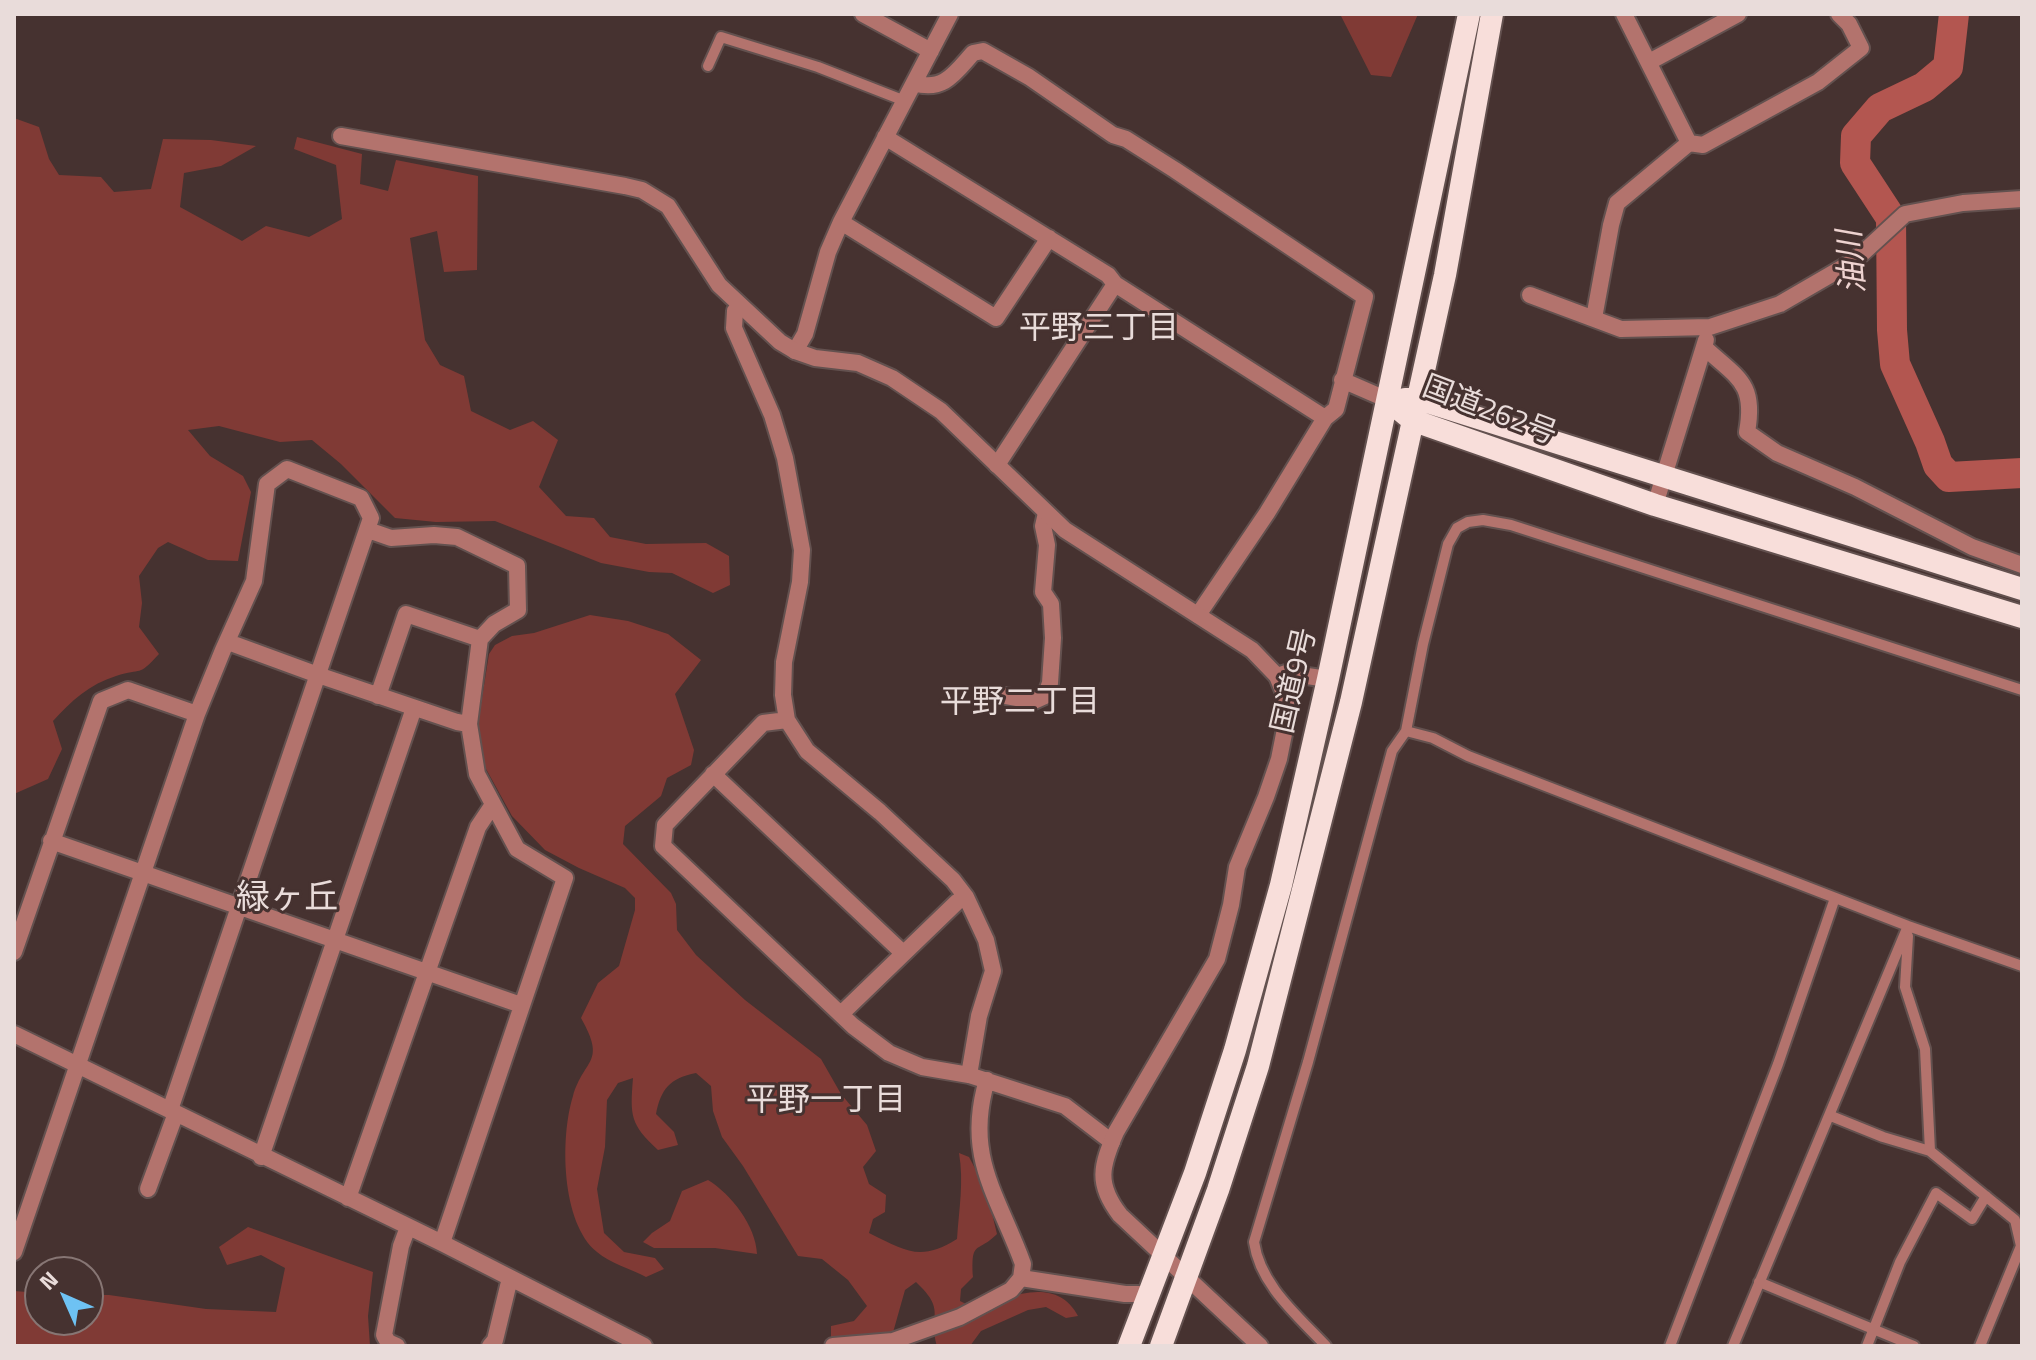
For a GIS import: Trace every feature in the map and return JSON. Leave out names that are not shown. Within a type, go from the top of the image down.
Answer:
[{"type":"highway","name":"国道9号","points":[[1129,1346],[1195,1173],[1235,1050],[1281,885],[1328,679],[1469,14]]},
{"type":"highway","name":"国道9号","points":[[1161,1346],[1188,1276],[1258,1066],[1351,702],[1445,275],[1492,14]]},
{"type":"highway","name":"国道262号","points":[[1388,400],[1655,505],[2022,617]]},
{"type":"highway","name":"国道262号","points":[[1415,410],[1665,476],[2022,589]]},
{"type":"street","points":[[863,14],[931,51]]},
{"type":"street","points":[[795,351],[805,334],[828,252],[841,222],[950,14]]},
{"type":"street","points":[[1624,14],[1689,143]]},
{"type":"street","points":[[1649,62],[1738,14]]},
{"type":"street","points":[[1594,318],[1617,203],[1689,143],[1703,145],[1818,82],[1861,48],[1849,24],[1839,14]]},
{"type":"street","points":[[914,83],[927,87],[949,81],[973,53],[983,51],[1029,77],[1113,135],[1126,139],[1175,170],[1365,297],[1336,409],[1325,418],[1267,513],[1198,615]]},
{"type":"street","points":[[341,136],[642,190],[668,206],[719,285],[739,307],[780,342],[815,358],[858,363],[877,370],[941,411],[1065,530],[1252,650],[1277,676],[1286,698],[1286,724],[1279,759],[1237,867],[1223,941],[1201,987],[1104,1159],[1107,1199],[1120,1215],[1260,1346]]},
{"type":"street","points":[[885,137],[1108,275],[1115,284],[1325,418]]},
{"type":"street","points":[[1530,295],[1621,329],[1710,327],[1793,297],[1854,261],[1905,214],[1963,203],[2022,199]]},
{"type":"street","points":[[841,222],[996,318],[1049,238]]},
{"type":"street","points":[[997,465],[1115,284]]},
{"type":"street","points":[[739,307],[735,311],[734,328],[772,415],[785,458],[802,550],[800,582],[784,662],[783,695],[787,720],[807,751],[880,812],[953,880],[966,897],[986,940],[993,971],[979,1016],[969,1075]]},
{"type":"street","points":[[1655,505],[1710,327]]},
{"type":"street","points":[[1704,347],[1737,377],[1749,395],[1751,411],[1747,432],[1777,453],[1855,487],[1972,547],[2022,565]]},
{"type":"street","points":[[1342,380],[1388,400]]},
{"type":"street","points":[[14,1252],[197,714],[254,581],[267,484],[287,469],[361,498],[371,518],[238,908],[148,1189]]},
{"type":"street","points":[[1006,696],[1034,701],[1045,696],[1050,683],[1053,638],[1051,604],[1043,592],[1047,545],[1043,526],[1046,513]]},
{"type":"street","points":[[368,530],[391,538],[457,537],[517,566],[518,610],[494,624],[480,639],[469,724],[477,774],[517,849],[565,878],[442,1243]]},
{"type":"street","points":[[378,696],[406,614],[480,639]]},
{"type":"street","points":[[228,642],[378,696],[469,724]]},
{"type":"street","points":[[1277,676],[1286,673],[1328,679]]},
{"type":"street","points":[[14,952],[101,701],[128,690],[197,714]]},
{"type":"street","points":[[261,1157],[414,708]]},
{"type":"street","points":[[787,720],[763,723],[665,825],[663,846],[853,1026],[889,1053],[922,1067],[969,1075],[1065,1106],[1112,1142]]},
{"type":"street","points":[[713,774],[903,953]]},
{"type":"street","points":[[348,1198],[478,827],[492,806]]},
{"type":"street","points":[[51,841],[521,1005]]},
{"type":"street","points":[[841,1014],[957,902],[966,897]]},
{"type":"street","points":[[14,1034],[442,1243],[633,1344]]},
{"type":"street","points":[[833,1346],[893,1341],[960,1317],[1011,1290],[1021,1278],[1023,1264],[985,1174],[979,1152],[977,1130],[987,1080]]},
{"type":"street","points":[[397,1346],[388,1342],[384,1335],[401,1246],[408,1227]]},
{"type":"street","points":[[490,1346],[495,1340],[510,1278]]},
{"type":"street","points":[[1021,1278],[1125,1294],[1148,1294]]},
{"type":"lane","points":[[708,66],[721,37],[818,67],[905,101]]},
{"type":"lane","points":[[1326,1346],[1265,1277],[1256,1258],[1254,1242],[1308,1062],[1392,751],[1406,731],[1423,644],[1448,544],[1457,528],[1468,522],[1483,520],[1511,525],[2022,690]]},
{"type":"lane","points":[[1406,731],[1433,738],[1468,756],[1908,926],[2022,966]]},
{"type":"lane","points":[[1670,1346],[1778,1064],[1835,898]]},
{"type":"lane","points":[[1733,1346],[1908,926]]},
{"type":"lane","points":[[1908,926],[1905,987],[1925,1049],[1930,1151]]},
{"type":"lane","points":[[1831,1116],[1883,1137],[1930,1151],[2015,1220],[2021,1246],[1980,1346]]},
{"type":"lane","points":[[1867,1346],[1900,1262],[1936,1193],[1972,1219],[1986,1196]]},
{"type":"lane","points":[[1759,1282],[1914,1346]]},
{"type":"shaded area","points":[[1340,14],[1418,14],[1391,77],[1371,75]]},
{"type":"shaded area","points":[[14,118],[39,127],[49,159],[59,175],[101,177],[114,192],[151,189],[163,139],[211,140],[256,146],[221,166],[184,173],[180,207],[242,241],[266,226],[309,237],[342,219],[336,165],[294,149],[297,137],[362,154],[360,184],[388,191],[396,160],[478,176],[477,270],[444,272],[437,231],[410,238],[425,340],[440,365],[464,376],[471,411],[510,430],[533,421],[558,440],[539,487],[566,516],[594,518],[610,537],[646,544],[706,543],[729,556],[730,585],[713,593],[672,573],[601,563],[495,521],[436,522],[395,518],[312,440],[280,442],[219,426],[188,430],[210,456],[243,476],[251,492],[238,561],[208,560],[168,542],[158,548],[139,576],[142,603],[139,627],[159,654],[143,669],[98,684],[67,707],[53,721],[62,749],[48,779],[14,794]]},
{"type":"shaded area","points":[[590,615],[628,621],[668,634],[701,660],[675,694],[694,750],[691,765],[667,778],[661,796],[625,826],[623,844],[671,893],[676,904],[677,930],[696,955],[745,1000],[821,1059],[841,1094],[867,1125],[876,1151],[863,1167],[869,1184],[886,1195],[885,1212],[873,1219],[869,1233],[903,1249],[923,1252],[957,1239],[961,1185],[959,1153],[969,1157],[986,1189],[997,1234],[974,1252],[973,1277],[961,1289],[960,1301],[976,1309],[1017,1295],[1045,1292],[1069,1303],[1078,1316],[1066,1318],[1046,1307],[1028,1310],[981,1331],[970,1346],[937,1346],[934,1307],[916,1282],[905,1290],[892,1336],[831,1340],[831,1326],[854,1321],[867,1306],[848,1280],[822,1259],[798,1256],[722,1137],[713,1111],[711,1086],[696,1073],[679,1078],[668,1086],[658,1105],[656,1114],[674,1132],[678,1145],[658,1150],[637,1126],[632,1111],[633,1078],[618,1083],[607,1100],[605,1147],[597,1189],[604,1233],[624,1252],[655,1258],[664,1269],[646,1277],[602,1256],[585,1239],[570,1201],[565,1156],[573,1096],[593,1053],[589,1033],[581,1018],[598,983],[619,966],[635,910],[635,898],[625,888],[545,850],[512,816],[485,767],[478,723],[489,654],[495,645],[512,636],[534,633]]},
{"type":"shaded area","points":[[708,1180],[741,1212],[756,1243],[757,1254],[715,1248],[654,1248],[643,1242],[670,1221],[682,1191]]},
{"type":"shaded area","points":[[248,1227],[373,1272],[368,1316],[370,1346],[14,1346],[14,1291],[24,1292],[24,1336],[104,1336],[104,1295],[206,1309],[276,1312],[285,1268],[261,1255],[227,1265],[219,1247]]},
{"type":"waterway","name":"油川","points":[[1954,14],[1948,67],[1924,87],[1880,108],[1856,136],[1855,163],[1891,218],[1895,364],[1938,465],[1949,477],[2022,473]]},
{"type":"district","name":"平野三丁目","points":[[1099,330]]},
{"type":"district","name":"平野二丁目","points":[[1020,704]]},
{"type":"district","name":"緑ヶ丘","points":[[287,900]]},
{"type":"district","name":"平野一丁目","points":[[826,1102]]}]
